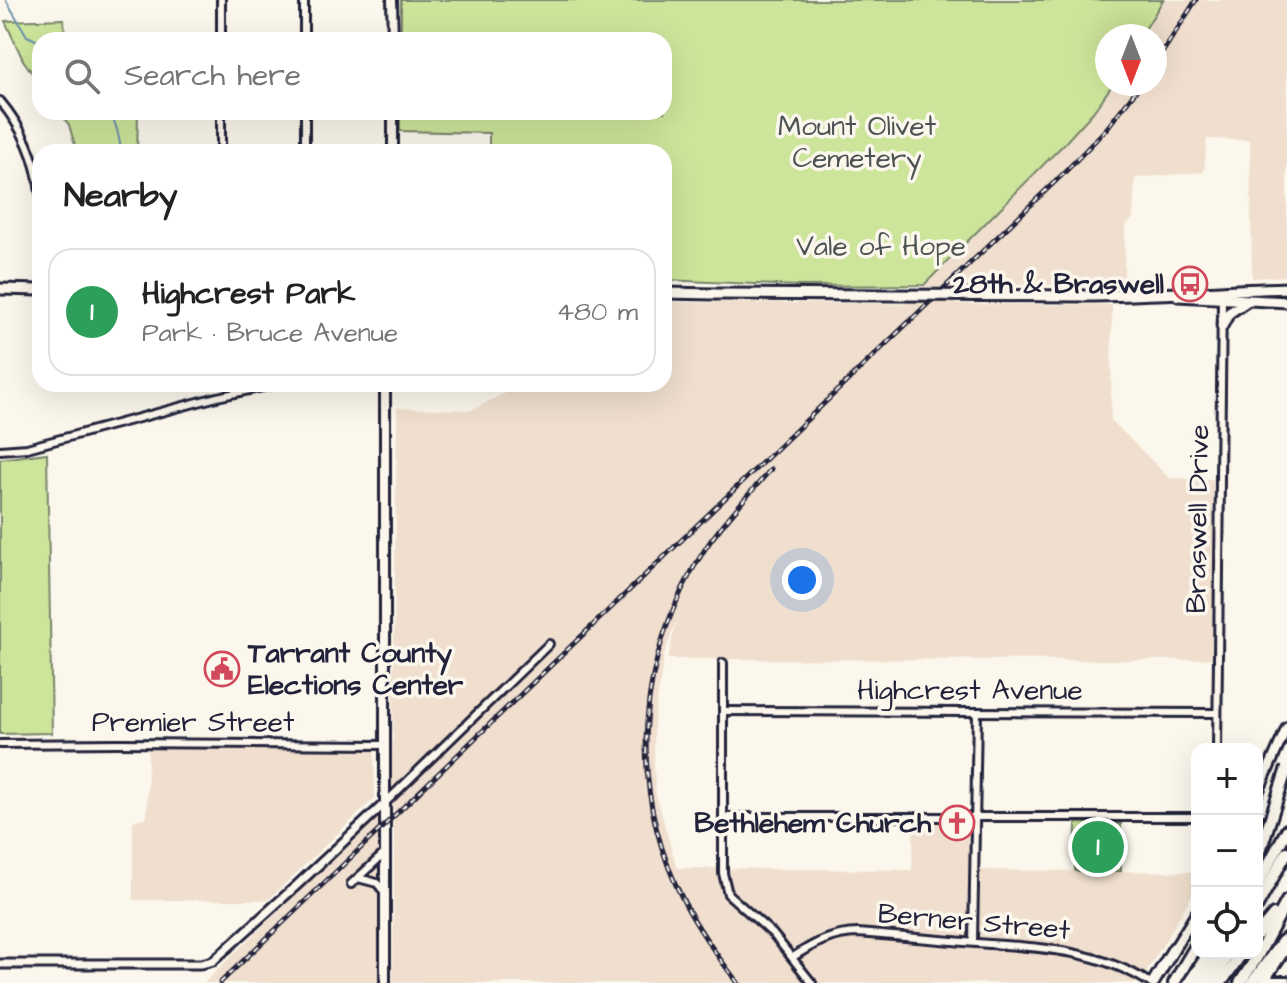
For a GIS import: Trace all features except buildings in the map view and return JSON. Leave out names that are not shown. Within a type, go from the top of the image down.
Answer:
[{"type":"highway","points":[[1263,842],[1287,768]]},
{"type":"highway","points":[[1263,828],[1287,780]]},
{"type":"highway","points":[[1263,875],[1287,830]]},
{"type":"highway","points":[[1263,895],[1287,852]]},
{"type":"highway","points":[[1263,928],[1287,901]]},
{"type":"highway","points":[[1240,983],[1287,901]]},
{"type":"highway","points":[[1252,983],[1287,938]]},
{"type":"highway","points":[[1151,983],[1174,948]]},
{"type":"highway","points":[[1174,983],[1191,954]]},
{"type":"highway","points":[[1189,983],[1205,959]]},
{"type":"highway","points":[[1200,983],[1215,959]]},
{"type":"highway","points":[[1211,983],[1225,959]]},
{"type":"highway","points":[[1221,983],[1237,959]]},
{"type":"main road","points":[[392,0],[393,32]]},
{"type":"main road","points":[[393,120],[393,144]]},
{"type":"main road","points":[[672,293],[1223,295],[1287,288]]},
{"type":"main road","points":[[0,289],[32,290]]},
{"type":"main road","points":[[1223,295],[1247,301],[1287,302]]},
{"type":"main road","points":[[1222,326],[1229,313],[1247,301]]},
{"type":"main road","points":[[385,392],[385,983]]},
{"type":"main road","points":[[1263,781],[1287,727]]},
{"type":"main road","points":[[1174,948],[1191,921]]},
{"type":"main road","points":[[1264,981],[1287,947]]},
{"type":"street","points":[[221,0],[221,32]]},
{"type":"street","points":[[304,0],[304,32]]},
{"type":"street","points":[[0,101],[15,119],[32,158]]},
{"type":"street","points":[[221,120],[221,144]]},
{"type":"street","points":[[305,120],[305,144]]},
{"type":"street","name":"Braswell Drive","points":[[1217,743],[1223,295]]},
{"type":"street","points":[[0,450],[27,448],[240,392]]},
{"type":"street","points":[[0,964],[201,964],[213,961],[385,803],[549,644]]},
{"type":"street","points":[[723,663],[723,873],[728,894],[773,934],[812,983]]},
{"type":"street","name":"Highcrest Avenue","points":[[723,711],[1217,713]]},
{"type":"street","points":[[973,942],[977,713]]},
{"type":"street","name":"Premier Street","points":[[0,744],[385,745]]},
{"type":"street","points":[[723,817],[1191,817]]},
{"type":"street","points":[[351,884],[385,853]]},
{"type":"street","points":[[358,878],[377,883],[385,894]]},
{"type":"street","name":"Berner Street","points":[[793,957],[821,941],[849,933],[1030,946],[1076,952],[1110,962],[1151,983]]},
{"type":"street","points":[[1274,968],[1285,979]]},
{"type":"street","points":[[1264,981],[1285,979]]},
{"type":"shaded area","points":[[1163,0],[1287,0],[1287,276],[1252,278],[1250,140],[1207,139],[1204,172],[1135,178],[1133,218],[1125,227],[1124,285],[986,285],[983,275],[954,304],[1112,305],[1111,420],[1169,478],[1213,479],[1214,658],[668,659],[676,622],[664,655],[654,722],[654,766],[656,795],[677,868],[912,870],[914,822],[971,822],[972,870],[1191,872],[1191,897],[1140,983],[393,983],[397,408],[472,410],[507,392],[672,392],[672,302],[906,304],[1104,96],[1167,96],[1167,24],[1148,24]]},
{"type":"shaded area","points":[[374,747],[375,798],[268,900],[133,900],[133,821],[147,817],[148,749]]},
{"type":"shaded area","points":[[377,818],[380,850],[378,983],[204,983],[372,820]]},
{"type":"green space","name":"Mount Olivet Cemetery","points":[[401,0],[1163,0],[1148,24],[1095,24],[1095,96],[1104,96],[1064,144],[924,285],[800,286],[672,280],[672,144],[489,144],[489,133],[400,131],[400,120],[672,120],[672,32],[401,32]]},
{"type":"green space","points":[[64,19],[65,32],[32,32],[32,73],[5,21]]},
{"type":"green space","points":[[66,120],[138,120],[137,144],[75,144]]},
{"type":"green space","points":[[47,453],[52,733],[0,734],[0,459]]},
{"type":"green space","points":[[1076,823],[1121,824],[1121,871],[1075,871]]},
{"type":"waterway","points":[[6,0],[27,36],[32,38]]},
{"type":"waterway","points":[[113,120],[120,144]]},
{"type":"railway","points":[[1167,45],[1196,0]]},
{"type":"railway","points":[[220,983],[1063,174],[1107,128],[1132,96]]},
{"type":"railway","points":[[738,983],[690,913],[665,858],[653,813],[647,768],[647,722],[653,677],[664,633],[682,590],[712,538],[771,469]]},
{"type":"place","name":"28th & Braswell","points":[[1190,284]]},
{"type":"place","name":"Tarrant County Elections Center","points":[[222,669]]},
{"type":"place","name":"Bethlehem Church","points":[[957,823]]},
{"type":"place","name":"Highcrest Park","points":[[1098,847]]},
{"type":"park label","name":"Vale of Hope","points":[[881,246]]}]
